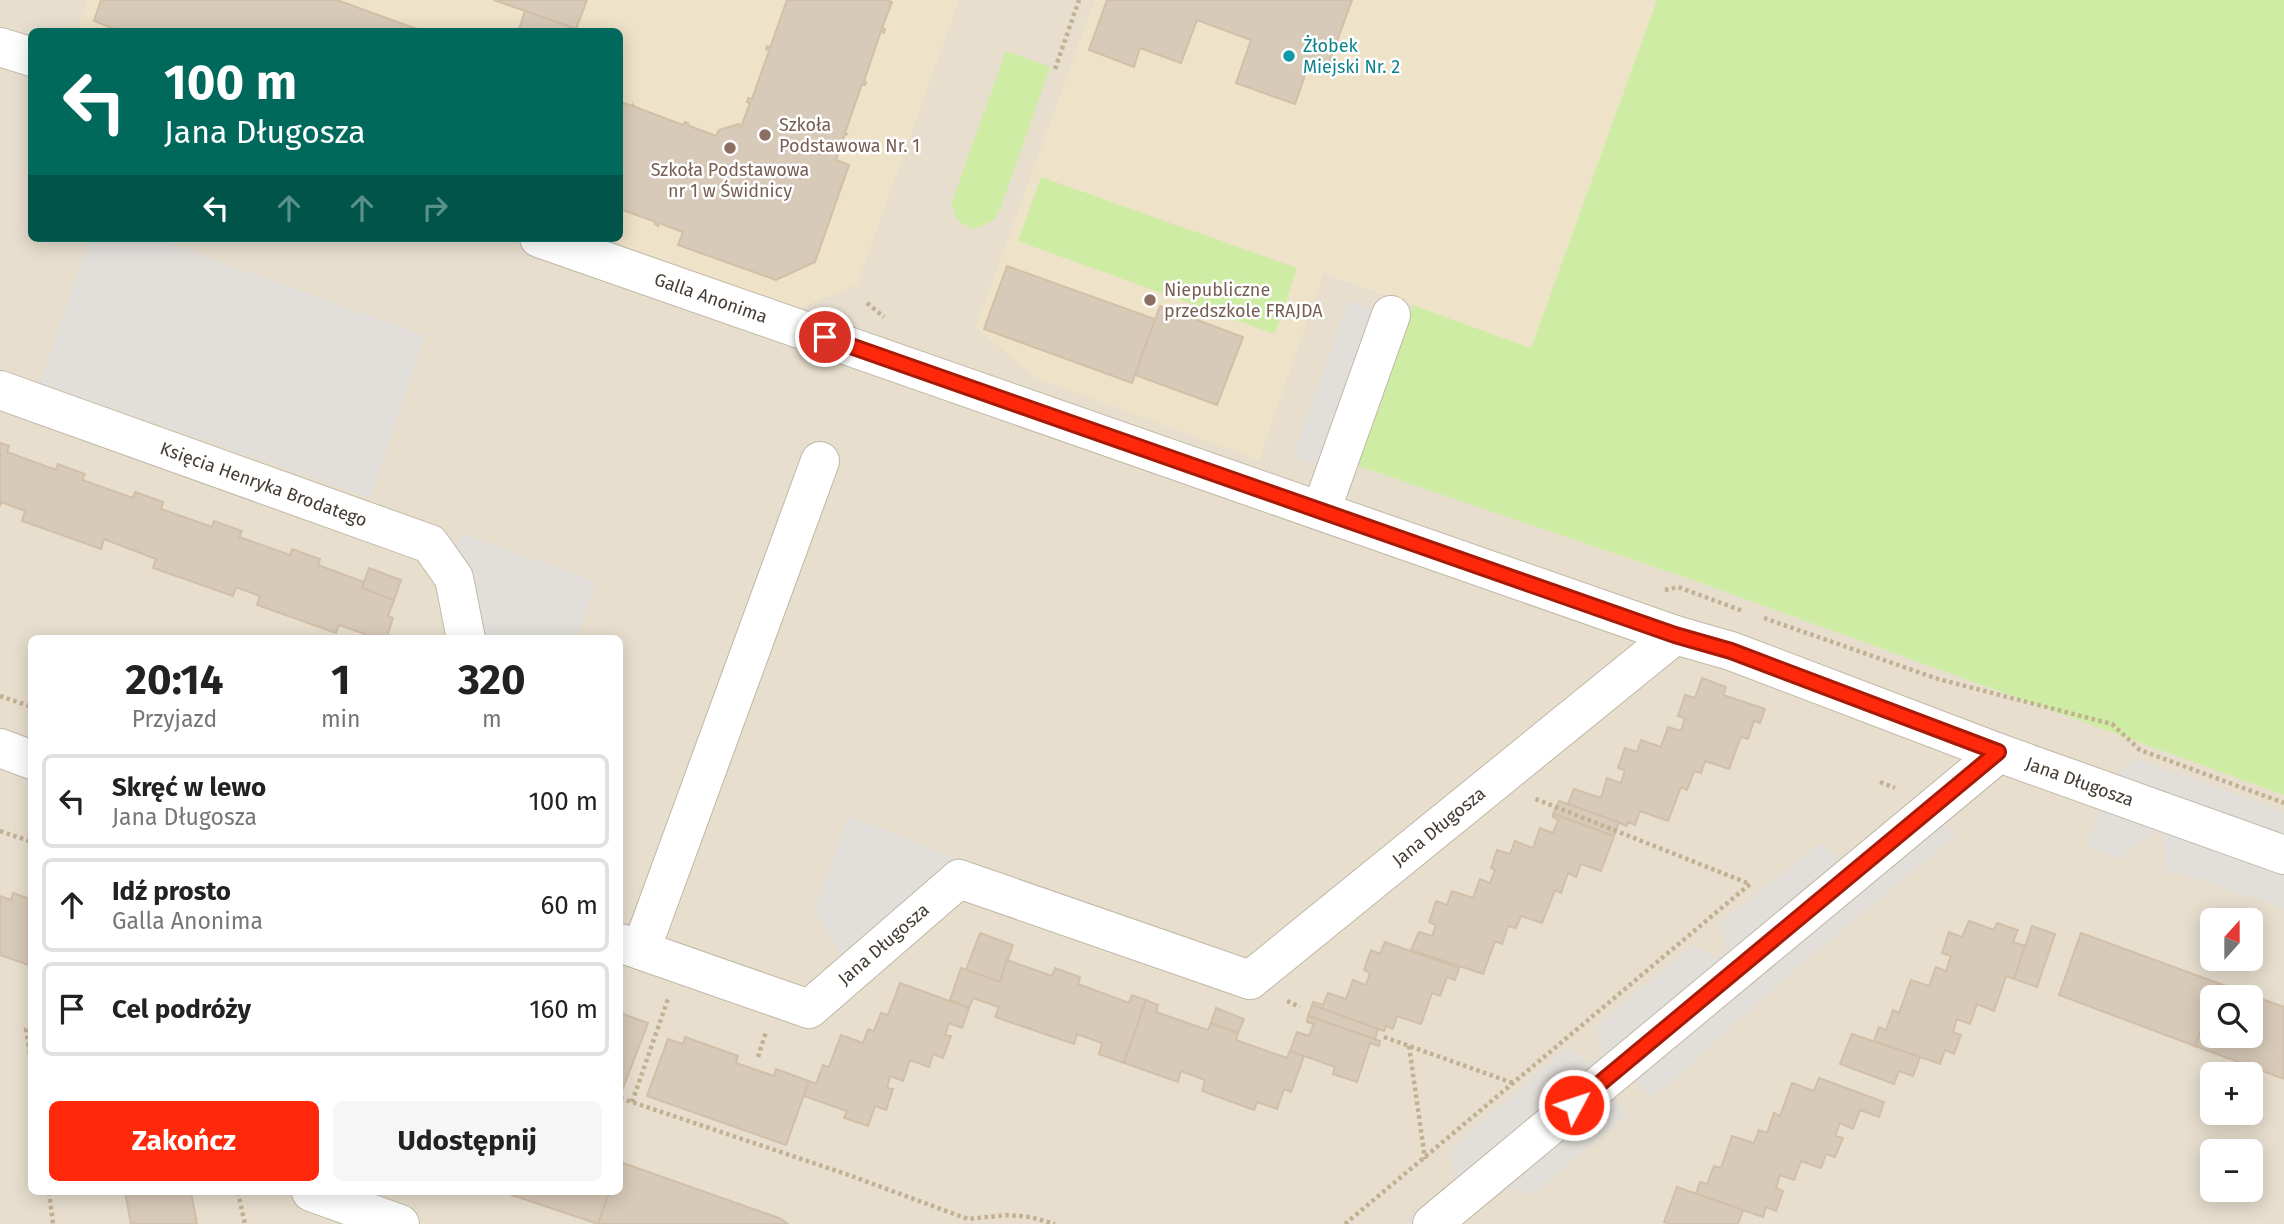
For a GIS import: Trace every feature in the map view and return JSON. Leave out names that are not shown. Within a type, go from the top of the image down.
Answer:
[{"type":"street","points":[[0,47],[28,56]]},
{"type":"street","name":"Galla Anonima","points":[[550,242],[1675,635]]},
{"type":"street","points":[[1321,511],[1391,315]]},
{"type":"street","name":"Księcia Henryka Brodatego","points":[[0,390],[430,544],[454,579],[465,635]]},
{"type":"street","points":[[630,946],[820,461]]},
{"type":"street","name":"Jana Długosza","points":[[630,946],[809,1009],[959,879],[1250,980],[1675,635],[1731,651],[1998,752],[2284,855]]},
{"type":"street","points":[[0,748],[28,758]]},
{"type":"street","points":[[1432,1224],[1998,752]]},
{"type":"street","points":[[312,1195],[319,1224]]},
{"type":"street","points":[[319,1195],[400,1224]]},
{"type":"path","points":[[1055,69],[1079,0]]},
{"type":"path","points":[[0,696],[28,706]]},
{"type":"path","points":[[1345,1224],[1750,884],[1556,807]]},
{"type":"path","points":[[0,831],[28,841]]},
{"type":"path","points":[[632,1102],[670,995]]},
{"type":"path","points":[[758,1057],[768,1025]]},
{"type":"path","points":[[1384,1037],[1513,1083]]},
{"type":"path","points":[[1409,1046],[1425,1159]]},
{"type":"path","points":[[623,1099],[846,1174],[968,1219],[1008,1215],[1030,1217],[1055,1224]]},
{"type":"path","points":[[49,1195],[53,1224]]},
{"type":"path","points":[[239,1195],[245,1224]]},
{"type":"shaded area","points":[[0,0],[1095,0],[1035,167],[1413,305],[1355,465],[1704,584],[2284,795],[2284,1224],[0,1224]]},
{"type":"shaded area","name":"Szkoła Podstawowa Nr. 1","points":[[87,0],[959,0],[857,285],[797,309],[613,242],[623,242],[623,28],[78,28]]},
{"type":"shaded area","points":[[1095,0],[1657,0],[1531,348],[1324,272],[1259,460],[1035,378],[976,327]]},
{"type":"shaded area","points":[[89,242],[166,242],[425,336],[370,498],[40,383]]},
{"type":"shaded area","points":[[1349,300],[1379,311],[1323,467],[1293,457]]},
{"type":"shaded area","points":[[460,533],[596,582],[577,635],[475,635],[452,562]]},
{"type":"shaded area","points":[[2137,759],[2284,812],[2284,909],[2176,871],[2166,876],[2163,833],[2157,830],[2117,859],[2087,847],[2110,778]]},
{"type":"shaded area","points":[[849,815],[964,863],[851,973],[815,909]]},
{"type":"shaded area","points":[[1936,816],[1956,835],[1786,977],[1653,1098],[1630,1079],[1613,1094],[1626,1115],[1532,1195],[1503,1185],[1459,1224],[1403,1224],[1455,1179],[1450,1150],[1567,1048],[1588,1063],[1602,1056],[1596,1026],[1694,945],[1716,959],[1727,952],[1721,922],[1821,843],[1860,881]]},
{"type":"green space","points":[[1657,0],[2284,0],[2284,795],[1704,584],[1355,465],[1413,305],[1531,348]]},
{"type":"green space","points":[[1006,51],[1050,67],[1001,207],[994,220],[975,229],[958,220],[952,202]]},
{"type":"green space","points":[[1041,177],[1297,268],[1275,334],[1018,241]]},
{"type":"building","points":[[101,0],[337,0],[414,28],[112,28],[94,21]]},
{"type":"building","points":[[494,0],[587,0],[576,28]]},
{"type":"building","name":"Szkoła Podstawowa nr 1 w Świdnicy","points":[[787,0],[892,2],[882,28],[885,29],[884,33],[881,31],[865,85],[862,84],[836,160],[849,165],[815,262],[776,280],[678,245],[683,232],[659,223],[658,226],[656,222],[623,210],[623,103],[683,125],[688,123],[687,125],[716,136],[719,130],[739,124],[741,127],[750,103],[747,102],[748,98],[752,99],[769,51],[767,46],[770,48]]},
{"type":"building","name":"Żłobek Miejski Nr. 2","points":[[1107,0],[1352,0],[1327,68],[1310,61],[1295,104],[1236,83],[1251,40],[1197,20],[1181,63],[1140,48],[1134,67],[1089,50]]},
{"type":"building","points":[[525,11],[573,28],[519,28]]},
{"type":"building","points":[[1007,266],[1155,319],[1132,383],[984,329]]},
{"type":"building","points":[[1160,306],[1243,337],[1217,405],[1135,375]]},
{"type":"building","points":[[0,443],[9,446],[7,452],[56,470],[58,464],[85,474],[82,480],[133,498],[135,492],[163,502],[161,509],[212,527],[214,521],[242,531],[239,537],[290,555],[292,549],[320,559],[318,565],[364,582],[362,588],[394,600],[388,616],[393,618],[387,635],[365,635],[339,625],[336,633],[257,605],[260,596],[236,587],[233,596],[153,568],[156,559],[104,539],[101,549],[22,521],[25,511],[1,502],[0,506]]},
{"type":"building","points":[[369,568],[401,580],[394,600],[362,588]]},
{"type":"building","points":[[1702,678],[1726,687],[1723,695],[1765,709],[1760,723],[1754,721],[1748,739],[1741,737],[1729,769],[1705,761],[1701,773],[1694,771],[1687,790],[1681,787],[1668,821],[1640,811],[1635,825],[1628,822],[1627,826],[1568,804],[1574,789],[1601,798],[1607,778],[1621,783],[1625,770],[1618,768],[1625,748],[1637,752],[1641,740],[1661,747],[1668,727],[1681,731],[1685,718],[1678,716],[1685,695],[1695,698]]},
{"type":"building","points":[[1559,801],[1619,822],[1614,836],[1553,814]]},
{"type":"building","points":[[1553,814],[1614,836],[1601,871],[1581,864],[1576,877],[1568,873],[1561,893],[1555,890],[1542,923],[1521,916],[1516,928],[1508,926],[1502,944],[1495,941],[1483,974],[1411,950],[1419,932],[1432,936],[1436,925],[1429,922],[1436,901],[1447,905],[1452,891],[1473,898],[1480,879],[1490,883],[1495,870],[1491,868],[1497,850],[1510,854],[1515,841],[1533,848],[1540,828],[1553,833],[1558,820]]},
{"type":"building","points":[[13,893],[28,899],[28,965],[0,955],[0,896],[11,900]]},
{"type":"building","points":[[1969,921],[1994,930],[1997,923],[2018,930],[2013,942],[2025,946],[2014,979],[2006,976],[1994,1011],[1977,1004],[1970,1024],[1957,1019],[1953,1032],[1961,1035],[1954,1054],[1945,1050],[1940,1064],[1874,1041],[1879,1027],[1886,1030],[1893,1010],[1899,1013],[1911,980],[1929,986],[1936,967],[1946,971],[1951,956],[1942,953],[1949,932],[1962,937]]},
{"type":"building","points":[[2032,926],[2055,934],[2037,987],[2014,979]]},
{"type":"building","points":[[980,933],[1013,945],[1000,982],[966,970]]},
{"type":"building","points":[[2081,933],[2218,983],[2200,985],[2200,1032],[2195,1046],[2059,995]]},
{"type":"building","points":[[1385,942],[1459,968],[1455,980],[1447,977],[1440,996],[1432,993],[1421,1024],[1397,1016],[1393,1029],[1386,1026],[1384,1031],[1312,1005],[1313,1002],[1323,1005],[1328,993],[1346,999],[1353,980],[1366,985],[1370,973],[1364,970],[1371,950],[1380,954]]},
{"type":"building","points":[[1007,960],[1052,976],[1055,968],[1080,977],[1078,984],[1129,1003],[1132,995],[1146,1000],[1124,1063],[1099,1054],[1102,1043],[1077,1034],[1074,1044],[995,1017],[999,1007],[973,998],[969,1008],[950,1000],[961,968],[1000,982]]},
{"type":"building","points":[[900,983],[969,1008],[962,1028],[949,1023],[945,1035],[951,1036],[943,1058],[933,1054],[929,1067],[910,1060],[903,1081],[890,1076],[887,1088],[893,1089],[886,1110],[875,1106],[868,1126],[844,1118],[847,1111],[804,1096],[809,1081],[816,1084],[823,1065],[829,1067],[841,1035],[863,1043],[868,1029],[874,1031],[881,1013],[888,1015]]},
{"type":"building","points":[[2263,999],[2284,1007],[2284,1079],[2263,1071],[2263,1062],[2238,1062],[2200,1048],[2263,1048]]},
{"type":"building","points":[[1146,1000],[1158,1005],[1156,1012],[1208,1030],[1211,1023],[1238,1033],[1236,1040],[1287,1058],[1290,1051],[1304,1056],[1291,1092],[1284,1089],[1277,1109],[1257,1102],[1254,1110],[1202,1091],[1205,1080],[1181,1071],[1178,1082],[1124,1063]]},
{"type":"building","points":[[1312,1005],[1378,1029],[1375,1039],[1308,1016]]},
{"type":"building","points":[[1216,1008],[1244,1019],[1238,1033],[1211,1023]]},
{"type":"building","points":[[623,1014],[648,1023],[623,1088]]},
{"type":"building","points":[[1308,1016],[1380,1041],[1379,1046],[1370,1043],[1357,1082],[1333,1074],[1335,1067],[1290,1051],[1297,1032],[1309,1036],[1314,1024],[1307,1022]]},
{"type":"building","points":[[2200,1032],[2200,1048],[2195,1046]]},
{"type":"building","points":[[1852,1034],[1920,1057],[1913,1076],[1899,1071],[1894,1084],[1840,1064]]},
{"type":"building","points":[[685,1037],[738,1056],[736,1063],[774,1076],[776,1069],[809,1081],[786,1145],[647,1096],[668,1039],[683,1044]]},
{"type":"building","points":[[1819,1078],[1884,1102],[1879,1117],[1860,1110],[1853,1129],[1840,1123],[1835,1136],[1843,1138],[1835,1157],[1826,1154],[1821,1168],[1801,1161],[1794,1180],[1780,1175],[1776,1188],[1783,1191],[1776,1211],[1766,1207],[1763,1217],[1696,1194],[1700,1182],[1707,1184],[1714,1166],[1721,1168],[1732,1136],[1754,1143],[1759,1130],[1767,1133],[1774,1113],[1780,1116],[1792,1083],[1814,1091]]},
{"type":"building","points":[[623,1163],[779,1218],[788,1224],[598,1224],[608,1195],[623,1195]]},
{"type":"building","points":[[1677,1187],[1743,1210],[1738,1224],[1664,1222]]},
{"type":"building","points":[[126,1195],[192,1195],[197,1224],[131,1224]]},
{"type":"building","points":[[512,1195],[608,1195],[598,1224]]},
{"type":"place","name":"Żłobek Miejski Nr. 2","points":[[1289,56]]},
{"type":"place","name":"Szkoła Podstawowa Nr. 1","points":[[765,135]]},
{"type":"place","name":"Szkoła Podstawowa nr 1 w Świdnicy","points":[[730,148]]},
{"type":"place","name":"Niepubliczne przedszkole FRAJDA","points":[[1150,300]]},
{"type":"route","points":[[825,337],[1675,635],[1731,651],[1998,752],[1574,1105]]}]
